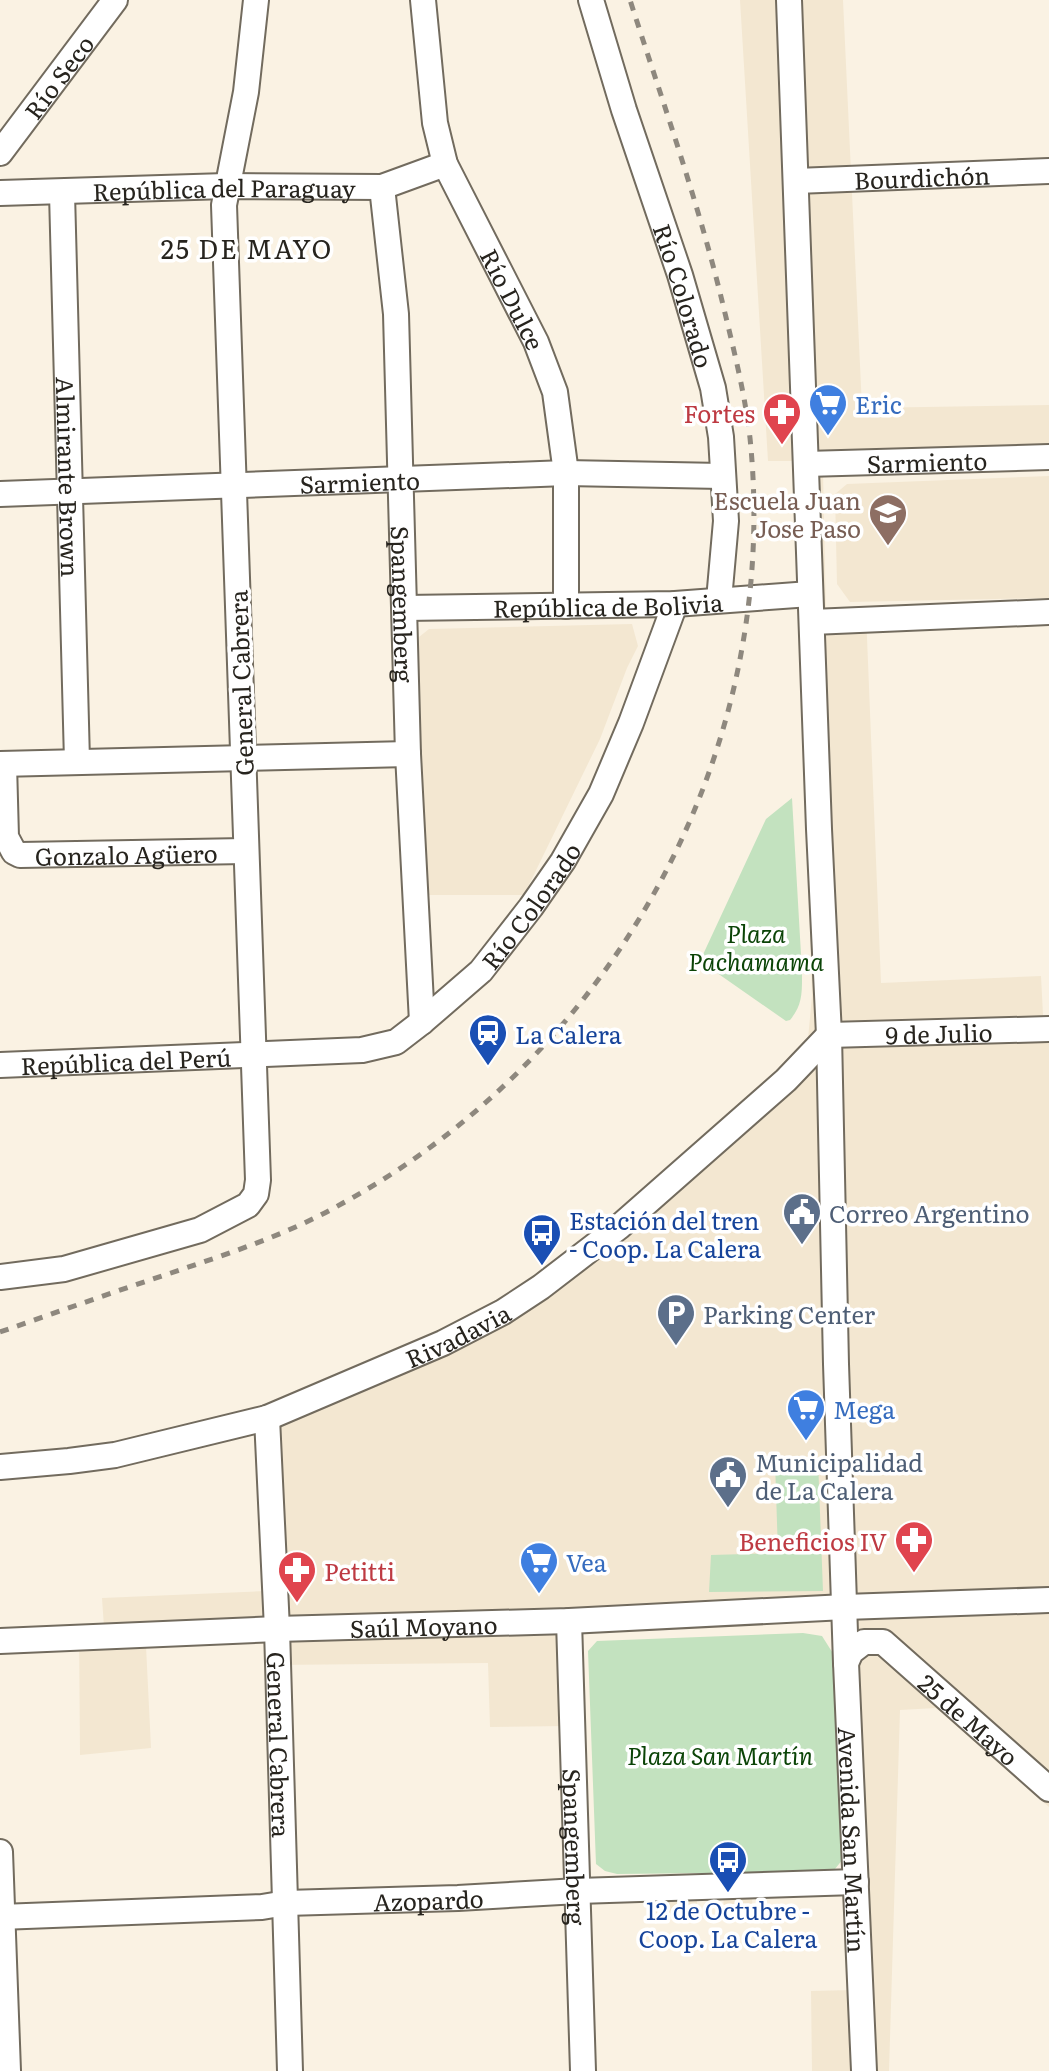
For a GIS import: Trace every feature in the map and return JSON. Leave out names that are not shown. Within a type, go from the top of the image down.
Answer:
[{"type":"street","name":"Río Seco","points":[[0,153],[116,0]]},
{"type":"street","name":"General Cabrera","points":[[0,1277],[64,1269],[200,1230],[248,1205],[256,1194],[258,1180],[224,219],[226,186],[246,92],[256,0]]},
{"type":"street","name":"Río Dulce","points":[[423,0],[435,123],[445,164],[544,361],[555,391],[566,473],[566,606]]},
{"type":"street","name":"Río Colorado","points":[[591,0],[624,110],[681,275],[713,388],[721,438],[726,521],[719,600]]},
{"type":"street","name":"Avenida San Martín","points":[[789,0],[829,1035],[846,1663],[864,2071]]},
{"type":"street","name":"República del Paraguay","points":[[0,193],[226,186],[382,187],[445,164]]},
{"type":"street","name":"Bourdichón","points":[[796,181],[1049,170]]},
{"type":"street","name":"Spangemberg","points":[[382,187],[396,314],[408,754],[422,1021]]},
{"type":"street","name":"Almirante Brown","points":[[62,192],[77,761]]},
{"type":"street","name":"Sarmiento","points":[[806,464],[1049,457]]},
{"type":"street","name":"Sarmiento","points":[[0,494],[566,473],[722,476]]},
{"type":"street","name":"República de Bolivia","points":[[405,608],[675,604],[810,594]]},
{"type":"street","name":"Río Colorado","points":[[253,1055],[379,1047],[396,1042],[481,971],[563,861],[601,794],[631,723],[675,604]]},
{"type":"street","points":[[811,621],[1049,612]]},
{"type":"street","points":[[2,764],[408,754]]},
{"type":"street","name":"Gonzalo Agüero","points":[[2,764],[6,837],[14,852],[20,855],[245,851]]},
{"type":"street","name":"9 de Julio","points":[[829,1035],[1049,1028]]},
{"type":"street","name":"Rivadavia","points":[[0,1467],[115,1455],[267,1418],[443,1343],[503,1312],[541,1287],[619,1227],[786,1080],[829,1035]]},
{"type":"street","name":"República del Perú","points":[[0,1065],[253,1055]]},
{"type":"street","points":[[786,1080],[807,1081],[817,1085],[830,1104]]},
{"type":"street","name":"General Cabrera","points":[[267,1418],[290,2071]]},
{"type":"street","name":"Saúl Moyano","points":[[0,1641],[276,1629],[569,1621],[1049,1600]]},
{"type":"street","points":[[891,1648],[883,1626],[885,1618],[890,1611],[902,1606]]},
{"type":"street","name":"Spangemberg","points":[[569,1621],[583,2071]]},
{"type":"street","points":[[846,1663],[851,1653],[864,1642],[883,1642],[891,1648]]},
{"type":"street","name":"25 de Mayo","points":[[891,1648],[1049,1788]]},
{"type":"street","points":[[0,1852],[8,2071]]},
{"type":"street","name":"Azopardo","points":[[1,1917],[578,1891],[856,1882]]},
{"type":"shaded area","points":[[740,0],[843,0],[862,408],[1049,405],[1049,465],[823,473],[826,614],[866,613],[881,983],[1041,976],[1043,1015],[1049,1016],[1049,1807],[936,1708],[900,1710],[889,2071],[812,2071],[811,1991],[854,1990],[851,1893],[752,1896],[753,1917],[725,1918],[723,1896],[697,1897],[697,1914],[655,1915],[655,1882],[851,1878],[837,1620],[563,1632],[566,1726],[490,1727],[488,1663],[271,1665],[270,1643],[146,1646],[151,1748],[80,1755],[79,1628],[104,1627],[102,1598],[265,1591],[253,1414],[423,1344],[539,1282],[731,1120],[808,1039],[812,996],[801,626],[793,461],[768,461]]},
{"type":"shaded area","points":[[1049,476],[1049,598],[850,602],[837,584],[835,494],[847,484]]},
{"type":"shaded area","points":[[632,624],[638,646],[600,739],[524,895],[427,895],[419,765],[419,637],[429,629]]},
{"type":"green space","name":"Plaza Pachamama","points":[[792,798],[802,985],[797,1009],[790,1020],[786,1021],[700,961],[766,819]]},
{"type":"green space","points":[[818,1460],[823,1591],[709,1592],[711,1555],[778,1553],[775,1461]]},
{"type":"green space","name":"Plaza San Martín","points":[[803,1633],[822,1636],[834,1655],[843,1859],[835,1869],[825,1872],[617,1874],[605,1871],[596,1864],[588,1651],[597,1641]]},
{"type":"railway","points":[[0,1332],[234,1251],[300,1225],[343,1203],[440,1140],[526,1064],[600,977],[661,881],[707,777],[738,668],[753,554],[750,438],[739,373],[714,270],[630,0]]},
{"type":"place","name":"Eric","points":[[828,437]]},
{"type":"place","name":"Fortes","points":[[782,446]]},
{"type":"place","name":"Escuela Juan Jose Paso","points":[[888,547]]},
{"type":"place","name":"La Calera","points":[[488,1067]]},
{"type":"place","name":"Correo Argentino","points":[[802,1246]]},
{"type":"place","name":"Estación del tren - Coop. La Calera","points":[[542,1267]]},
{"type":"place","name":"Parking Center","points":[[676,1347]]},
{"type":"place","name":"Mega","points":[[806,1442]]},
{"type":"place","name":"Municipalidad de La Calera","points":[[728,1509]]},
{"type":"place","name":"Beneficios IV","points":[[914,1574]]},
{"type":"place","name":"Vea","points":[[539,1595]]},
{"type":"place","name":"Petitti","points":[[297,1604]]},
{"type":"place","name":"12 de Octubre - Coop. La Calera","points":[[728,1894]]},
{"type":"district","name":"25 DE MAYO","points":[[247,247]]}]
